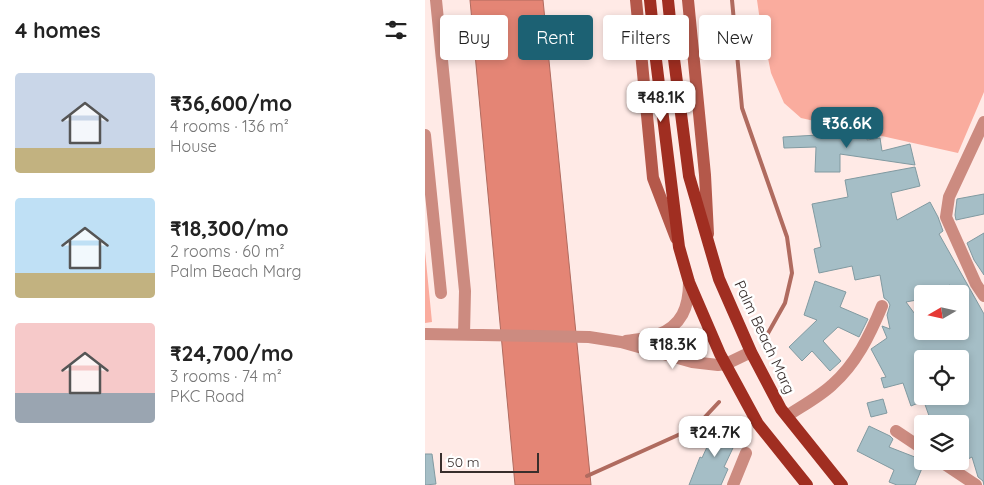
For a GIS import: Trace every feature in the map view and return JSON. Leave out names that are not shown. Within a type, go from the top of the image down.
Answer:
[{"type":"main road","points":[[635,0],[653,178],[679,247],[689,282],[726,364],[758,424],[807,485]]},
{"type":"main road","points":[[651,0],[656,60],[679,247]]},
{"type":"main road","name":"Palm Beach Marg","points":[[668,0],[673,59],[689,176],[719,279],[751,352],[781,409],[842,485]]},
{"type":"main road","points":[[688,0],[705,175],[709,242]]},
{"type":"street","points":[[436,0],[469,334]]},
{"type":"street","points":[[984,122],[949,197],[946,217],[976,284],[984,296]]},
{"type":"street","points":[[425,135],[441,293]]},
{"type":"street","points":[[621,342],[658,335],[675,324],[682,316],[686,306],[689,296],[689,282]]},
{"type":"street","points":[[787,416],[831,387],[847,371],[869,334],[882,306]]},
{"type":"street","points":[[425,334],[589,337],[621,342],[692,362],[718,365],[726,364],[751,352]]},
{"type":"street","points":[[896,432],[914,443]]},
{"type":"street","points":[[733,485],[746,453]]},
{"type":"street","points":[[954,470],[976,485]]},
{"type":"shaded area","points":[[470,0],[543,0],[544,15],[518,15],[518,60],[549,60],[591,485],[515,485],[476,60],[508,60],[508,15],[471,15]]},
{"type":"shaded area","points":[[757,0],[984,0],[984,92],[958,153],[801,118],[784,103],[771,73],[768,60],[771,60],[771,15],[759,14]]},
{"type":"shaded area","points":[[425,251],[432,322],[425,323]]},
{"type":"building","points":[[819,127],[868,135],[867,140],[880,138],[882,151],[910,144],[915,165],[840,154],[840,172],[815,172],[816,147],[784,148],[783,137],[818,135]]},
{"type":"building","points":[[915,167],[920,186],[891,193],[897,220],[930,202],[943,231],[939,234],[968,285],[914,285],[914,300],[906,302],[914,313],[914,340],[969,340],[969,287],[984,314],[984,485],[983,481],[978,477],[972,457],[969,458],[969,415],[929,415],[925,405],[969,405],[969,350],[914,350],[914,405],[911,406],[903,383],[884,388],[881,378],[886,377],[871,349],[887,338],[882,326],[890,329],[887,315],[890,305],[884,298],[880,275],[855,280],[852,266],[819,273],[814,249],[821,247],[812,204],[848,197],[845,180]]},
{"type":"building","points":[[984,194],[984,214],[956,220],[957,199]]},
{"type":"building","points":[[984,233],[984,275],[974,260],[967,243]]},
{"type":"building","points":[[815,281],[846,292],[840,307],[868,319],[859,337],[838,327],[823,341],[841,361],[830,371],[812,351],[802,361],[789,347],[817,320],[804,315]]},
{"type":"building","points":[[883,399],[887,413],[871,417],[867,403]]},
{"type":"building","points":[[718,423],[740,433],[724,467],[728,469],[721,485],[689,485],[700,457],[702,458]]},
{"type":"building","points":[[869,426],[890,436],[893,439],[889,447],[914,457],[914,470],[921,470],[915,485],[897,485],[889,482],[894,470],[857,451]]},
{"type":"building","points":[[425,454],[432,454],[436,484],[425,485]]},
{"type":"waterway","points":[[732,0],[742,108],[787,237],[792,273],[785,303],[767,335]]},
{"type":"waterway","points":[[587,476],[687,431],[704,418],[719,402]]}]
